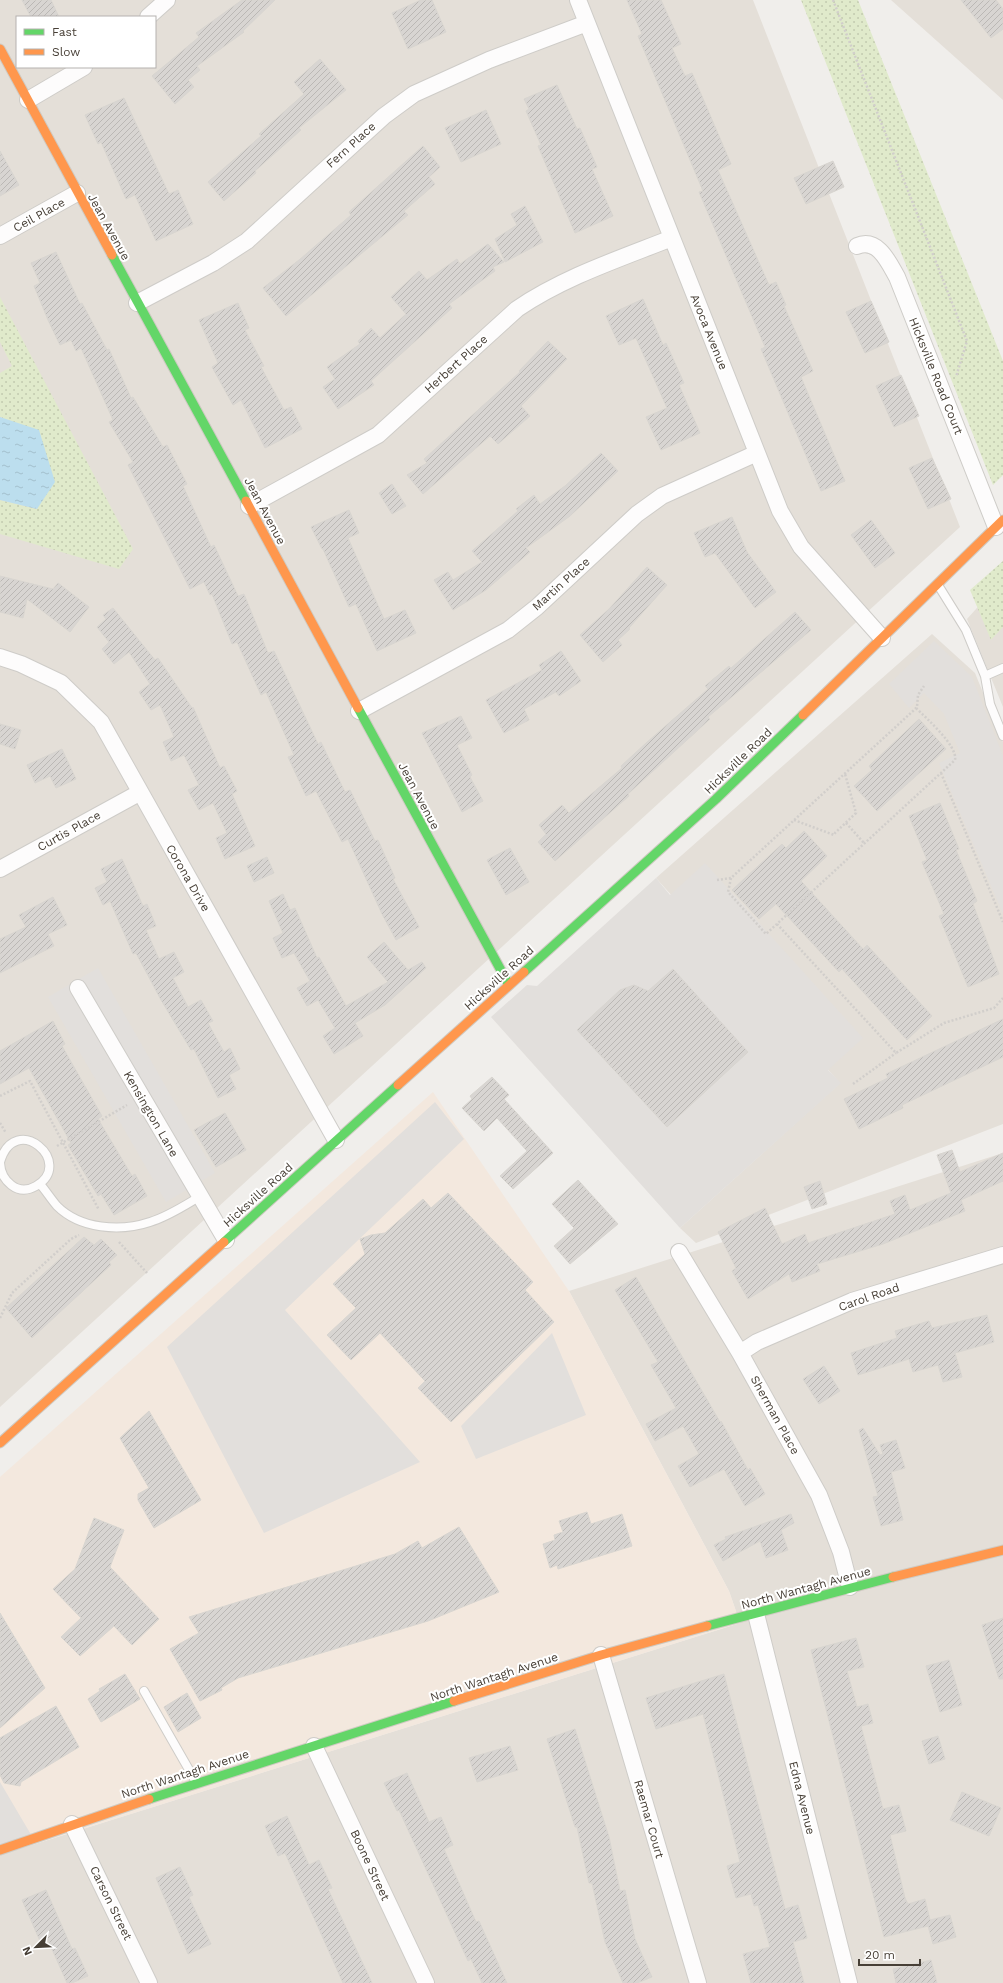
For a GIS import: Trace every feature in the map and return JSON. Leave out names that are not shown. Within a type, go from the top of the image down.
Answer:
[{"type":"main road","name":"Jean Avenue","points":[[0,49],[509,985]]},
{"type":"main road","name":"Hicksville Road","points":[[0,1443],[716,799],[999,524]]},
{"type":"main road","name":"North Wantagh Avenue","points":[[0,1850],[196,1782],[601,1655],[756,1614],[850,1587],[1003,1550]]},
{"type":"street","points":[[149,16],[167,0]]},
{"type":"street","name":"Avoca Avenue","points":[[578,0],[780,511],[801,547],[882,638]]},
{"type":"street","name":"Fern Place","points":[[137,303],[213,263],[248,241],[384,116],[414,94],[489,60],[587,23]]},
{"type":"street","points":[[28,100],[82,68]]},
{"type":"street","name":"Ceil Place","points":[[0,236],[78,193]]},
{"type":"street","name":"Herbert Place","points":[[249,506],[378,435],[517,309],[533,298],[572,278],[672,238]]},
{"type":"street","name":"Hicksville Road Court","points":[[857,246],[868,242],[872,244],[886,258],[893,271],[948,407],[999,524]]},
{"type":"street","name":"Martin Place","points":[[359,711],[508,630],[537,607],[637,514],[662,496],[757,453]]},
{"type":"street","name":"Corona Drive","points":[[0,657],[21,664],[61,683],[100,722],[336,1140]]},
{"type":"street","name":"Curtis Place","points":[[0,869],[139,793]]},
{"type":"street","name":"Kensington Lane","points":[[78,988],[199,1197],[226,1240]]},
{"type":"street","name":"Sherman Place","points":[[679,1252],[740,1353],[819,1495],[841,1552],[850,1587]]},
{"type":"street","name":"Carol Road","points":[[740,1353],[757,1342],[852,1300],[1003,1255]]},
{"type":"street","name":"Edna Avenue","points":[[756,1614],[849,1983]]},
{"type":"street","name":"Raemar Court","points":[[601,1655],[698,1983]]},
{"type":"street","name":"Boone Street","points":[[314,1746],[426,1983]]},
{"type":"street","name":"Carson Street","points":[[72,1824],[149,1983]]},
{"type":"lane","points":[[938,584],[966,630],[985,676],[990,704],[1003,736]]},
{"type":"lane","points":[[985,676],[1003,668]]},
{"type":"lane","points":[[21,1140],[36,1143],[45,1153],[49,1162],[48,1170],[40,1184],[25,1189],[17,1188],[9,1184],[4,1178],[0,1162],[7,1147],[12,1143],[21,1140]]},
{"type":"lane","points":[[40,1184],[57,1206],[67,1213],[88,1224],[108,1227],[134,1227],[151,1222],[199,1197]]},
{"type":"lane","points":[[144,1691],[196,1782]]},
{"type":"path","points":[[833,0],[967,341],[948,407]]},
{"type":"path","points":[[717,880],[730,878],[916,708],[918,695],[924,686]]},
{"type":"path","points":[[730,878],[728,892],[766,934],[955,760],[950,744],[916,708]]},
{"type":"path","points":[[941,773],[1003,922]]},
{"type":"path","points":[[794,820],[834,835],[856,813],[845,774]]},
{"type":"path","points":[[846,823],[864,843]]},
{"type":"path","points":[[777,924],[896,1053]]},
{"type":"path","points":[[853,1084],[896,1053],[944,1023],[994,1008],[1003,998]]},
{"type":"path","points":[[0,1096],[30,1081],[98,1210]]},
{"type":"path","points":[[45,1153],[140,1096]]},
{"type":"path","points":[[0,1318],[12,1293],[71,1239],[80,1235],[84,1236]]},
{"type":"path","points":[[119,1241],[147,1272]]},
{"type":"shaded area","points":[[0,0],[753,0],[960,527],[0,1407]]},
{"type":"shaded area","points":[[891,0],[1003,0],[1003,100]]},
{"type":"shaded area","points":[[1003,579],[1003,707],[967,619]]},
{"type":"shaded area","points":[[932,634],[975,673],[1003,742],[1003,1124],[696,1243],[680,1228],[840,1083],[656,878]]},
{"type":"shaded area","points":[[934,641],[972,677],[1003,756],[1003,914],[939,763],[960,753],[944,714],[924,693],[909,708],[889,684]]},
{"type":"shaded area","points":[[705,863],[863,1038],[828,1070],[841,1083],[680,1228],[491,1017],[527,985],[537,986],[656,878],[670,895]]},
{"type":"shaded area","points":[[98,968],[215,1173],[166,1202],[48,997]]},
{"type":"shaded area","points":[[433,1092],[569,1291],[729,1591],[740,1623],[0,1855],[0,1477]]},
{"type":"shaded area","points":[[435,1102],[464,1139],[285,1310],[420,1462],[264,1533],[167,1347]]},
{"type":"shaded area","points":[[1003,1153],[1003,1983],[0,1983],[0,1855],[740,1623],[729,1591],[569,1291]]},
{"type":"shaded area","points":[[552,1333],[586,1415],[476,1459],[461,1426]]},
{"type":"shaded area","points":[[0,1782],[33,1838],[0,1849]]},
{"type":"green space","points":[[801,0],[858,0],[1003,361],[1003,475],[993,485]]},
{"type":"green space","points":[[0,297],[133,549],[119,569],[0,534],[0,500],[37,509],[2,417],[0,417],[0,373],[12,366],[0,342]]},
{"type":"green space","points":[[1003,561],[1003,627],[991,640],[970,590]]},
{"type":"water","points":[[0,417],[39,430],[55,482],[37,509],[0,500]]},
{"type":"building","points":[[22,0],[51,0],[59,16],[30,16]]},
{"type":"building","points":[[242,0],[275,0],[243,31],[244,32],[197,66],[200,70],[188,80],[194,87],[175,104],[152,76],[199,37],[196,33]]},
{"type":"building","points":[[421,0],[432,0],[446,32],[408,49],[392,13]]},
{"type":"building","points":[[627,0],[661,0],[681,44],[672,48],[685,76],[692,73],[731,164],[718,170],[769,285],[776,282],[786,305],[784,306],[813,371],[801,377],[845,481],[821,491],[761,349],[765,347],[699,192],[703,191],[638,36],[642,34]]},
{"type":"building","points":[[961,0],[996,0],[1003,9],[1003,29],[991,38]]},
{"type":"building","points":[[320,59],[346,90],[299,128],[301,130],[224,201],[208,182],[261,136],[259,134],[304,94],[294,82]]},
{"type":"building","points":[[557,85],[577,129],[580,128],[597,167],[592,169],[613,216],[575,233],[538,146],[541,145],[526,111],[529,109],[524,99]]},
{"type":"building","points":[[124,98],[169,194],[178,190],[193,224],[156,241],[135,195],[126,199],[101,142],[98,144],[85,115]]},
{"type":"building","points":[[486,110],[501,144],[461,162],[445,128]]},
{"type":"building","points":[[423,146],[440,167],[429,177],[435,184],[404,211],[408,215],[286,316],[263,288],[299,260],[351,215],[349,212]]},
{"type":"building","points":[[0,151],[19,185],[0,196]]},
{"type":"building","points":[[833,161],[844,187],[806,204],[794,178]]},
{"type":"building","points":[[525,206],[543,242],[505,262],[495,239],[517,225],[511,214]]},
{"type":"building","points":[[488,244],[504,262],[493,267],[495,271],[449,304],[452,308],[371,381],[374,385],[338,409],[323,387],[335,379],[327,367],[360,344],[358,341],[371,328],[380,338],[406,314],[391,297],[419,271],[427,280],[457,259],[460,264]]},
{"type":"building","points":[[56,252],[80,304],[82,303],[107,350],[109,349],[131,398],[133,397],[163,447],[167,445],[187,484],[183,486],[211,547],[214,545],[238,596],[244,594],[268,653],[274,651],[318,744],[321,742],[345,792],[350,790],[375,841],[378,840],[395,878],[393,879],[419,927],[396,940],[382,914],[348,839],[342,842],[316,791],[306,796],[288,757],[294,755],[266,692],[261,695],[237,642],[232,644],[212,594],[210,595],[204,582],[190,589],[128,465],[133,462],[109,422],[113,420],[81,348],[76,351],[71,340],[60,345],[34,286],[40,283],[31,263]]},
{"type":"building","points":[[643,299],[663,345],[666,343],[684,383],[679,385],[700,433],[661,450],[646,417],[667,408],[636,338],[619,345],[606,316]]},
{"type":"building","points":[[871,301],[889,342],[865,353],[846,312]]},
{"type":"building","points":[[238,303],[249,328],[245,330],[264,366],[261,367],[284,410],[291,407],[302,429],[265,448],[241,400],[233,405],[212,367],[218,363],[199,320]]},
{"type":"building","points":[[548,341],[567,359],[521,406],[530,416],[498,444],[490,436],[423,494],[407,475],[427,463],[424,459],[520,372],[519,371]]},
{"type":"building","points":[[901,375],[919,416],[894,427],[876,386]]},
{"type":"building","points":[[601,453],[618,471],[570,516],[526,548],[530,552],[486,590],[453,610],[434,580],[448,572],[453,580],[482,562],[472,551],[518,511],[516,509],[534,495],[540,504],[565,486]]},
{"type":"building","points":[[932,458],[951,499],[928,509],[909,468]]},
{"type":"building","points":[[392,484],[406,506],[392,514],[379,493]]},
{"type":"building","points":[[349,510],[359,533],[348,538],[384,619],[405,610],[416,633],[377,651],[356,604],[349,607],[323,549],[311,527]]},
{"type":"building","points":[[732,517],[747,552],[776,592],[755,608],[715,553],[705,557],[694,533]]},
{"type":"building","points":[[871,520],[895,553],[875,568],[851,535]]},
{"type":"building","points":[[647,567],[667,585],[629,628],[630,629],[618,640],[622,645],[603,662],[580,635],[609,609]]},
{"type":"building","points":[[0,576],[53,589],[58,583],[89,607],[70,632],[27,599],[23,618],[0,612]]},
{"type":"building","points":[[113,608],[155,660],[158,658],[192,708],[193,707],[220,768],[224,766],[237,791],[232,794],[255,846],[225,859],[216,838],[227,833],[213,803],[199,810],[188,790],[199,785],[184,755],[171,761],[163,742],[174,737],[160,705],[151,710],[139,692],[150,684],[129,652],[114,664],[102,649],[109,642],[97,627],[106,619],[103,615]]},
{"type":"building","points":[[795,612],[811,630],[708,717],[710,719],[628,794],[629,796],[555,861],[538,842],[546,834],[539,825],[562,805],[569,813],[622,768],[621,766],[646,743],[708,689],[705,686],[729,666],[731,668]]},
{"type":"building","points":[[561,651],[581,681],[559,696],[556,692],[524,709],[529,720],[504,733],[486,700],[542,670],[539,665]]},
{"type":"building","points":[[461,716],[472,738],[457,745],[472,775],[470,777],[483,801],[462,812],[422,733]]},
{"type":"building","points":[[919,719],[946,749],[877,811],[854,786],[872,770],[869,766]]},
{"type":"building","points":[[0,724],[21,730],[15,749],[0,744]]},
{"type":"building","points":[[62,749],[76,779],[56,788],[50,776],[35,783],[27,765]]},
{"type":"building","points":[[940,803],[959,849],[956,850],[977,901],[973,904],[999,974],[968,987],[939,916],[944,914],[922,862],[927,860],[909,816]]},
{"type":"building","points":[[804,831],[827,856],[801,881],[863,949],[867,945],[932,1016],[907,1040],[842,969],[839,972],[776,904],[759,919],[732,890],[782,844],[786,848]]},
{"type":"building","points":[[510,848],[529,882],[506,895],[487,860]]},
{"type":"building","points":[[267,857],[274,873],[254,882],[247,866]]},
{"type":"building","points":[[122,859],[143,906],[147,904],[156,926],[146,930],[159,959],[174,952],[184,972],[173,978],[188,1007],[201,1000],[213,1021],[208,1023],[224,1052],[230,1048],[240,1069],[229,1075],[236,1089],[218,1098],[194,1049],[191,1050],[161,1000],[136,953],[133,954],[110,901],[103,905],[95,888],[107,882],[101,869]]},
{"type":"building","points":[[283,894],[290,910],[295,908],[317,958],[319,957],[346,1006],[388,982],[367,957],[384,942],[408,970],[422,962],[426,968],[385,1005],[355,1023],[363,1036],[334,1054],[323,1036],[335,1028],[318,1000],[307,1006],[297,988],[310,981],[294,953],[282,958],[273,938],[283,933],[269,901]]},
{"type":"building","points":[[53,897],[67,925],[48,934],[54,946],[0,973],[0,939],[26,927],[19,915]]},
{"type":"building","points":[[673,969],[748,1052],[667,1127],[577,1030],[620,990],[634,985],[648,991]]},
{"type":"building","points":[[1003,1019],[1003,1057],[902,1105],[903,1108],[859,1129],[844,1099],[888,1078],[886,1074]]},
{"type":"building","points":[[53,1021],[65,1044],[62,1046],[102,1116],[98,1119],[132,1176],[135,1174],[147,1196],[114,1215],[101,1194],[98,1196],[68,1145],[71,1143],[29,1068],[0,1084],[0,1051]]},
{"type":"building","points":[[492,1077],[509,1095],[504,1099],[553,1153],[513,1189],[500,1176],[527,1151],[497,1118],[484,1131],[462,1108],[472,1099],[470,1096]]},
{"type":"building","points":[[225,1113],[246,1150],[216,1167],[194,1130]]},
{"type":"building","points":[[952,1150],[960,1172],[1003,1153],[1003,1181],[961,1200],[965,1211],[883,1244],[817,1264],[820,1271],[792,1282],[789,1274],[748,1299],[732,1271],[736,1268],[718,1232],[765,1208],[782,1244],[805,1234],[808,1243],[895,1214],[890,1201],[905,1195],[910,1210],[951,1193],[937,1155]]},
{"type":"building","points":[[578,1180],[618,1224],[570,1264],[554,1246],[574,1228],[552,1204]]},
{"type":"building","points":[[820,1181],[827,1204],[812,1209],[804,1187]]},
{"type":"building","points":[[448,1193],[533,1282],[525,1290],[554,1322],[451,1422],[418,1388],[425,1381],[380,1333],[351,1360],[327,1335],[356,1308],[333,1284],[365,1254],[360,1239],[371,1235],[385,1233],[423,1199],[431,1208]]},
{"type":"building","points":[[84,1237],[94,1245],[101,1239],[117,1255],[109,1262],[111,1265],[32,1338],[6,1308]]},
{"type":"building","points":[[636,1277],[720,1422],[721,1421],[748,1470],[750,1468],[765,1494],[745,1506],[724,1469],[690,1487],[678,1466],[699,1454],[683,1426],[655,1441],[646,1424],[676,1408],[651,1365],[658,1362],[615,1290]]},
{"type":"building","points":[[987,1315],[994,1342],[955,1353],[962,1377],[943,1382],[938,1365],[913,1372],[909,1359],[858,1375],[851,1353],[897,1338],[895,1331],[929,1321],[932,1328]]},
{"type":"building","points":[[824,1366],[840,1391],[819,1404],[803,1379]]},
{"type":"building","points":[[149,1411],[201,1500],[154,1528],[138,1500],[138,1494],[149,1488],[120,1438]]},
{"type":"building","points":[[863,1428],[880,1455],[883,1454],[880,1445],[896,1440],[905,1468],[891,1472],[903,1520],[881,1526],[873,1497],[878,1496],[859,1430]]},
{"type":"building","points":[[587,1512],[591,1524],[622,1514],[632,1546],[558,1569],[557,1565],[550,1568],[543,1544],[555,1540],[554,1535],[563,1532],[559,1521]]},
{"type":"building","points":[[791,1514],[794,1523],[781,1530],[788,1550],[766,1558],[760,1541],[723,1561],[714,1545],[726,1539],[725,1537]]},
{"type":"building","points":[[94,1518],[124,1530],[110,1567],[159,1619],[132,1645],[114,1626],[80,1656],[61,1637],[81,1618],[53,1589],[75,1569]]},
{"type":"building","points":[[459,1527],[499,1592],[428,1621],[238,1678],[221,1688],[222,1690],[200,1701],[170,1649],[199,1633],[189,1617],[395,1554],[418,1541],[422,1548]]},
{"type":"building","points":[[0,1613],[45,1688],[0,1728]]},
{"type":"building","points":[[1003,1618],[1003,1679],[999,1679],[982,1625]]},
{"type":"building","points":[[856,1638],[864,1667],[847,1671],[857,1707],[868,1704],[873,1723],[861,1726],[883,1809],[899,1805],[906,1831],[890,1835],[905,1898],[908,1904],[925,1899],[930,1920],[950,1915],[956,1937],[933,1944],[928,1926],[884,1937],[811,1650]]},
{"type":"building","points":[[949,1660],[962,1705],[940,1712],[926,1666]]},
{"type":"building","points":[[125,1674],[140,1699],[101,1722],[88,1699],[100,1691],[99,1689]]},
{"type":"building","points":[[724,1674],[785,1909],[798,1905],[807,1938],[793,1942],[804,1983],[751,1983],[743,1954],[770,1947],[758,1905],[754,1906],[751,1894],[736,1898],[727,1866],[740,1862],[703,1714],[656,1729],[646,1698]]},
{"type":"building","points":[[187,1693],[201,1718],[178,1732],[164,1707]]},
{"type":"building","points":[[56,1706],[79,1747],[21,1782],[20,1786],[4,1783],[0,1775],[0,1738]]},
{"type":"building","points":[[575,1729],[609,1837],[620,1891],[625,1890],[635,1939],[652,1977],[637,1983],[623,1983],[605,1942],[592,1883],[589,1883],[577,1827],[575,1827],[547,1739]]},
{"type":"building","points":[[938,1736],[945,1759],[929,1764],[922,1741]]},
{"type":"building","points":[[510,1746],[518,1770],[477,1782],[469,1758]]},
{"type":"building","points":[[407,1773],[429,1822],[441,1817],[453,1845],[444,1849],[476,1922],[479,1921],[507,1983],[482,1983],[471,1959],[468,1961],[399,1810],[397,1811],[384,1783]]},
{"type":"building","points":[[962,1792],[1001,1808],[989,1836],[950,1820]]},
{"type":"building","points":[[287,1816],[309,1865],[319,1860],[332,1888],[328,1889],[372,1983],[343,1983],[285,1853],[278,1856],[265,1826]]},
{"type":"building","points":[[180,1867],[193,1895],[189,1897],[211,1944],[188,1954],[156,1878]]},
{"type":"building","points":[[46,1890],[72,1949],[75,1948],[88,1976],[72,1983],[67,1983],[47,1938],[40,1941],[22,1900]]},
{"type":"building","points":[[931,1960],[937,1983],[896,1983],[893,1969]]},
{"type":"traffic: fast","points":[[112,255],[246,501]]},
{"type":"traffic: fast","points":[[358,708],[509,985]]},
{"type":"traffic: fast","points":[[524,972],[716,799],[803,715]]},
{"type":"traffic: fast","points":[[224,1242],[398,1085]]},
{"type":"traffic: fast","points":[[707,1626],[893,1577]]},
{"type":"traffic: fast","points":[[149,1799],[454,1701]]},
{"type":"traffic: slow","points":[[0,49],[112,255]]},
{"type":"traffic: slow","points":[[246,501],[358,708]]},
{"type":"traffic: slow","points":[[803,715],[1003,520]]},
{"type":"traffic: slow","points":[[398,1085],[524,972]]},
{"type":"traffic: slow","points":[[0,1443],[224,1242]]},
{"type":"traffic: slow","points":[[893,1577],[1003,1550]]},
{"type":"traffic: slow","points":[[454,1701],[601,1655],[707,1626]]},
{"type":"traffic: slow","points":[[0,1850],[149,1799]]}]
